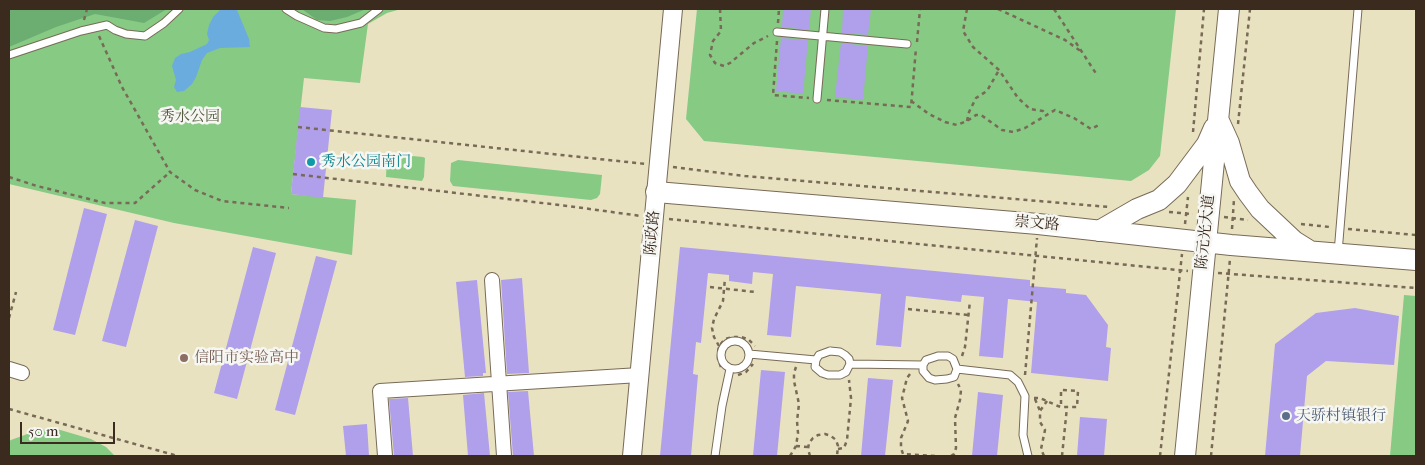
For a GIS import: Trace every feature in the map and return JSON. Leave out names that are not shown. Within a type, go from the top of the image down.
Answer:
[{"type":"main road","name":"陈元光大道","points":[[1185,456],[1229,9]]},
{"type":"main road","points":[[1099,231],[1137,209],[1159,200],[1177,184],[1208,144],[1218,119]]},
{"type":"main road","points":[[1218,119],[1229,143],[1240,181],[1260,208],[1294,241],[1312,252]]},
{"type":"main road","name":"崇文路","points":[[656,192],[1038,224],[1231,245],[1416,260]]},
{"type":"street","name":"陈政路","points":[[632,456],[673,9]]},
{"type":"street","points":[[492,280],[504,456]]},
{"type":"street","points":[[385,456],[380,391],[640,375]]},
{"type":"lane","points":[[9,55],[107,24],[115,30],[126,34],[145,36],[164,23],[179,9]]},
{"type":"lane","points":[[286,9],[324,28],[336,29],[361,23],[379,9]]},
{"type":"lane","points":[[817,99],[825,9]]},
{"type":"lane","points":[[1338,254],[1358,9]]},
{"type":"lane","points":[[777,34],[823,36],[907,44]]},
{"type":"lane","points":[[729,341],[743,342],[750,354],[748,361],[744,367],[730,369],[724,365],[720,352],[729,341]]},
{"type":"lane","points":[[824,352],[840,352],[849,359],[850,364],[846,372],[840,375],[828,375],[815,367],[816,360],[824,352]]},
{"type":"lane","points":[[750,354],[816,360]]},
{"type":"lane","points":[[948,356],[952,359],[957,369],[954,376],[948,379],[935,380],[929,378],[923,371],[923,365],[931,357],[948,356]]},
{"type":"lane","points":[[850,364],[923,365]]},
{"type":"lane","points":[[715,456],[722,406],[730,369]]},
{"type":"lane","points":[[957,369],[1010,375],[1018,382],[1025,400],[1023,435],[1028,456]]},
{"type":"path","points":[[720,9],[721,31],[713,41],[710,55],[715,63],[724,66],[754,43],[777,34]]},
{"type":"path","points":[[779,9],[773,95],[911,107],[920,9]]},
{"type":"path","points":[[966,9],[963,31],[972,47],[999,70],[1018,98],[1030,109],[1043,111],[1046,115]]},
{"type":"path","points":[[998,9],[1057,37],[1082,52]]},
{"type":"path","points":[[1054,9],[1097,75]]},
{"type":"path","points":[[1238,132],[1250,9]]},
{"type":"path","points":[[95,28],[122,87],[170,172],[195,190],[222,201],[289,208]]},
{"type":"path","points":[[966,121],[976,98],[986,91],[999,70]]},
{"type":"path","points":[[912,101],[945,122],[957,124],[976,115],[981,115],[1002,130],[1013,132],[1025,128],[1054,110],[1074,118],[1091,129],[1101,124]]},
{"type":"path","points":[[298,127],[744,176],[1137,209]]},
{"type":"path","points":[[9,177],[106,203],[135,203],[170,172]]},
{"type":"path","points":[[293,174],[568,206],[634,216],[1036,254],[1180,271],[1416,288]]},
{"type":"path","points":[[1211,456],[1231,245],[1234,192]]},
{"type":"path","points":[[1167,212],[1250,220]]},
{"type":"path","points":[[1276,222],[1416,235]]},
{"type":"path","points":[[1024,383],[1038,224]]},
{"type":"path","points":[[719,346],[712,328],[714,319],[723,302],[725,278]]},
{"type":"path","points":[[710,287],[756,292]]},
{"type":"path","points":[[9,318],[16,292]]},
{"type":"path","points":[[908,310],[968,315]]},
{"type":"path","points":[[738,375],[746,372],[756,362]]},
{"type":"path","points":[[792,365],[802,367]]},
{"type":"path","points":[[790,456],[796,446],[798,433],[799,404],[794,381],[794,373],[797,366]]},
{"type":"path","points":[[906,373],[911,373],[914,376]]},
{"type":"path","points":[[911,373],[907,378],[902,398],[908,421],[902,438],[901,448],[903,454],[936,456]]},
{"type":"path","points":[[838,449],[846,446],[851,398],[848,376],[842,380]]},
{"type":"path","points":[[951,385],[963,381]]},
{"type":"path","points":[[1025,400],[1040,398],[1060,406],[1077,407],[1078,391],[1061,390],[1060,406]]},
{"type":"path","points":[[1044,456],[1041,449],[1045,430],[1040,422],[1040,412],[1047,400]]},
{"type":"path","points":[[1062,456],[1067,406]]},
{"type":"path","points":[[9,409],[178,456]]},
{"type":"path","points":[[810,456],[808,447],[813,438],[825,434],[836,440],[837,456]]},
{"type":"path","points":[[796,446],[808,447]]},
{"type":"green space","name":"秀水公园","points":[[9,9],[401,9],[387,13],[368,24],[360,83],[304,78],[291,194],[356,200],[352,255],[174,223],[9,184]]},
{"type":"green space","points":[[9,9],[167,9],[144,23],[95,14],[56,27],[9,47]]},
{"type":"green space","points":[[302,9],[366,9],[347,17],[330,21],[317,20]]},
{"type":"green space","points":[[697,9],[1176,9],[1160,156],[1149,170],[1131,181],[704,141],[686,119]]},
{"type":"green space","points":[[390,154],[425,158],[422,181],[386,177],[387,156]]},
{"type":"green space","points":[[458,160],[602,175],[600,194],[597,198],[591,200],[453,186],[450,181],[451,163]]},
{"type":"green space","points":[[1404,295],[1416,296],[1416,456],[1390,456]]},
{"type":"green space","points":[[57,429],[91,439],[106,447],[115,456],[9,456],[9,441],[38,430]]},
{"type":"water","points":[[221,9],[237,10],[249,39],[250,47],[220,48],[207,53],[192,84],[184,91],[177,92],[174,87],[176,80],[172,66],[175,58],[207,44],[209,40],[207,34],[209,25],[213,17]]},
{"type":"building","points":[[783,9],[811,9],[809,30],[782,27]]},
{"type":"building","points":[[843,9],[871,9],[868,35],[842,33]]},
{"type":"building","points":[[781,38],[808,40],[803,94],[776,91]]},
{"type":"building","points":[[841,43],[868,46],[863,100],[835,97]]},
{"type":"building","name":"秀水公园南门","points":[[300,107],[332,110],[323,198],[291,194]]},
{"type":"building","points":[[84,208],[107,214],[75,335],[53,330]]},
{"type":"building","points":[[135,220],[158,226],[126,347],[102,341]]},
{"type":"building","points":[[253,247],[276,253],[237,399],[214,393]]},
{"type":"building","points":[[680,247],[1030,280],[1030,286],[1066,289],[1066,293],[1086,295],[1108,325],[1106,347],[1111,348],[1108,381],[1031,373],[1037,302],[1008,299],[1003,358],[979,356],[984,297],[962,295],[961,302],[906,296],[901,347],[876,345],[881,294],[796,286],[791,337],[767,335],[773,274],[753,272],[752,284],[729,281],[729,275],[708,273],[701,343],[696,342],[693,374],[698,375],[691,456],[660,456]]},
{"type":"building","points":[[316,256],[337,261],[295,415],[275,410]]},
{"type":"building","points":[[522,278],[529,373],[507,374],[501,280]]},
{"type":"building","points":[[477,280],[486,373],[483,373],[483,376],[465,377],[456,282]]},
{"type":"building","name":"天骄村镇银行","points":[[1355,308],[1399,316],[1394,365],[1326,361],[1307,376],[1300,456],[1265,456],[1275,344],[1316,313]]},
{"type":"building","points":[[761,370],[785,372],[777,456],[753,456]]},
{"type":"building","points":[[868,378],[893,380],[885,456],[861,456]]},
{"type":"building","points":[[528,391],[534,456],[513,456],[508,392]]},
{"type":"building","points":[[978,392],[1003,395],[997,456],[972,456]]},
{"type":"building","points":[[484,393],[490,456],[468,456],[463,395]]},
{"type":"building","points":[[408,398],[413,456],[394,456],[389,399]]},
{"type":"building","points":[[1080,417],[1107,419],[1104,456],[1077,456]]},
{"type":"building","points":[[367,424],[369,456],[346,456],[343,426]]},
{"type":"place","name":"秀水公园南门","points":[[311,162]]},
{"type":"place","name":"信阳市实验高中","points":[[184,358]]},
{"type":"place","name":"天骄村镇银行","points":[[1286,416]]}]
